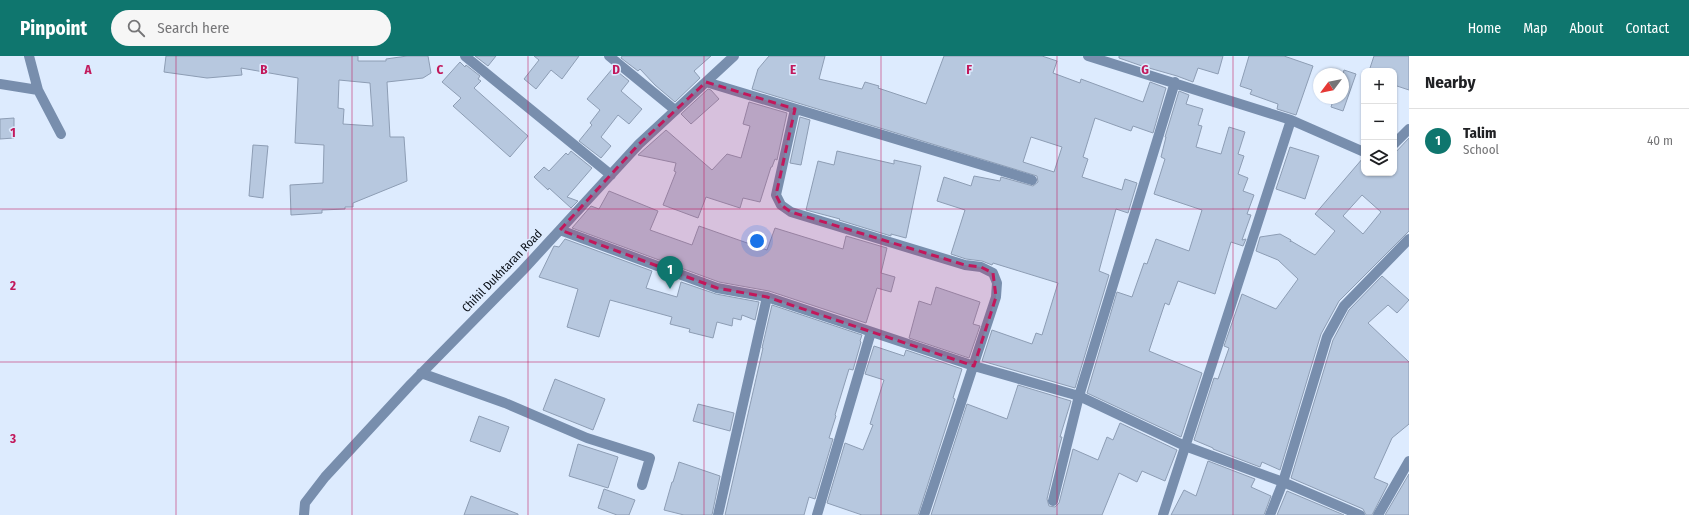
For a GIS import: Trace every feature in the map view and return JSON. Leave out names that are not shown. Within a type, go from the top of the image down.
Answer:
[{"type":"street","points":[[29,56],[38,90],[61,134]]},
{"type":"street","points":[[465,56],[610,175]]},
{"type":"street","points":[[609,56],[675,110]]},
{"type":"street","name":"Chihil Dukhtaran Road","points":[[304,515],[305,503],[325,477],[421,373],[560,230],[639,144],[734,56]]},
{"type":"street","points":[[1088,56],[1175,82],[1291,120],[1361,151]]},
{"type":"street","points":[[706,82],[1032,180]]},
{"type":"street","points":[[1053,501],[1079,396],[1175,82]]},
{"type":"street","points":[[0,84],[38,90]]},
{"type":"street","points":[[795,109],[776,195],[781,205],[791,212],[965,265],[982,267],[993,273],[997,283],[996,297],[924,515]]},
{"type":"street","points":[[1163,515],[1291,120]]},
{"type":"street","points":[[1397,141],[1409,129]]},
{"type":"street","points":[[560,230],[717,288],[767,297],[974,366],[1079,396],[1185,446],[1283,482],[1354,514]]},
{"type":"street","points":[[1270,515],[1283,482],[1328,337],[1344,306],[1409,239]]},
{"type":"street","points":[[718,515],[767,297]]},
{"type":"street","points":[[817,515],[872,332]]},
{"type":"street","points":[[421,373],[505,403],[587,438],[650,458],[642,485]]},
{"type":"street","points":[[1378,515],[1409,461]]},
{"type":"highlighted area","points":[[706,82],[795,109],[776,195],[781,205],[791,212],[965,265],[981,267],[993,273],[996,297],[974,366],[767,297],[717,288],[560,230],[639,144]]},
{"type":"building","points":[[166,56],[358,56],[358,61],[386,61],[386,59],[407,56],[428,56],[431,73],[423,78],[387,82],[390,137],[404,137],[407,181],[353,203],[353,207],[345,207],[345,209],[322,210],[322,213],[291,215],[290,185],[323,183],[324,145],[295,143],[298,78],[241,68],[242,75],[207,78],[164,72]],"holes":[[[339,80],[370,83],[373,126],[343,124],[344,109],[338,108]]]},
{"type":"building","points":[[475,56],[496,56],[488,66]]},
{"type":"building","points":[[534,56],[579,56],[562,79],[551,70],[536,89],[524,79],[539,60]]},
{"type":"building","points":[[622,56],[711,56],[694,71],[700,78],[675,102],[655,85],[640,69],[638,71],[621,58]]},
{"type":"building","points":[[769,56],[825,56],[819,79],[862,89],[865,82],[879,86],[878,88],[926,104],[944,56],[1042,56],[1057,61],[1053,73],[1080,83],[1081,79],[1143,102],[1150,82],[1166,88],[1153,133],[1133,126],[1131,131],[1095,118],[1083,157],[1088,159],[1082,177],[1122,190],[1125,179],[1137,183],[1128,213],[1116,209],[1099,271],[1109,275],[1075,388],[982,361],[992,330],[1032,344],[1036,333],[1042,335],[1058,283],[993,263],[992,265],[982,261],[966,259],[951,254],[965,210],[937,201],[944,177],[971,186],[974,176],[1000,181],[1001,177],[1033,186],[1038,182],[1037,176],[752,89],[758,69]],"holes":[[[1031,137],[1062,147],[1054,172],[1023,162]]]},
{"type":"building","points":[[1119,56],[1223,56],[1218,74],[1198,68],[1193,82],[1119,58]]},
{"type":"building","points":[[1249,56],[1284,56],[1313,66],[1296,115],[1277,109],[1278,104],[1250,94],[1252,90],[1240,86]]},
{"type":"building","points":[[1374,56],[1409,56],[1409,90],[1397,86],[1397,68],[1370,68]]},
{"type":"building","points":[[460,62],[465,67],[466,65],[480,76],[478,79],[481,81],[474,88],[528,136],[510,157],[453,106],[461,98],[442,82]]},
{"type":"building","points":[[613,68],[629,81],[621,91],[642,109],[629,124],[618,115],[601,137],[611,146],[601,158],[579,141],[592,125],[590,123],[600,110],[587,99]]},
{"type":"building","points":[[1349,72],[1356,74],[1349,94]]},
{"type":"building","points":[[708,89],[711,90],[719,99],[691,124],[681,114]]},
{"type":"building","points":[[1179,91],[1189,95],[1186,104],[1203,109],[1198,125],[1202,126],[1196,147],[1221,154],[1229,127],[1245,132],[1238,154],[1244,156],[1238,174],[1248,178],[1243,191],[1254,195],[1247,214],[1251,215],[1242,240],[1246,239],[1243,246],[1231,242],[1215,294],[1178,281],[1169,305],[1165,303],[1149,351],[1202,373],[1181,437],[1087,393],[1117,292],[1132,297],[1144,263],[1147,264],[1156,239],[1189,251],[1202,210],[1154,194],[1165,159],[1161,157],[1165,137]]},
{"type":"building","points":[[749,102],[787,113],[777,160],[775,159],[771,167],[760,202],[743,198],[740,208],[706,197],[698,218],[663,205],[676,172],[674,171],[676,163],[638,155],[666,130],[712,170],[727,154],[741,158],[750,126],[743,124]]},
{"type":"building","points":[[1332,104],[1345,104],[1343,111],[1331,107]]},
{"type":"building","points":[[800,117],[810,120],[801,165],[790,163]]},
{"type":"building","points":[[14,118],[14,138],[0,139],[0,119]]},
{"type":"building","points":[[1409,138],[1409,231],[1339,301],[1321,334],[1280,470],[1262,462],[1260,467],[1194,440],[1214,378],[1218,379],[1229,348],[1224,346],[1242,294],[1276,309],[1298,279],[1278,260],[1256,251],[1260,237],[1280,234],[1291,240],[1290,242],[1291,241],[1315,255],[1335,231],[1315,214],[1361,160],[1361,176],[1397,176],[1397,151]],"holes":[[[1362,195],[1381,212],[1363,234],[1343,216]]]},
{"type":"building","points":[[253,145],[268,146],[263,198],[249,196]]},
{"type":"building","points":[[1290,147],[1319,156],[1305,199],[1276,189]]},
{"type":"building","points":[[571,151],[592,168],[567,197],[578,201],[571,208],[549,188],[548,190],[534,177],[544,167],[549,171],[566,153],[568,155]]},
{"type":"building","points":[[837,151],[894,164],[894,160],[921,166],[906,238],[891,234],[891,236],[839,220],[840,219],[806,210],[818,161],[834,165]]},
{"type":"building","points":[[609,191],[658,211],[650,230],[692,245],[699,226],[767,250],[775,228],[843,249],[846,236],[887,248],[881,273],[895,277],[891,292],[877,288],[866,323],[769,291],[719,282],[572,228],[591,206],[599,209]]},
{"type":"building","points":[[565,239],[652,271],[646,288],[677,297],[681,282],[716,294],[759,302],[755,320],[742,315],[741,320],[733,318],[732,326],[717,322],[713,338],[689,332],[690,329],[670,324],[672,317],[610,300],[599,337],[567,327],[578,289],[539,277],[554,246],[559,247]]},
{"type":"building","points":[[1382,276],[1409,300],[1397,313],[1388,305],[1368,323],[1409,362],[1409,424],[1392,438],[1374,478],[1388,484],[1372,515],[1366,515],[1363,509],[1291,478],[1333,340],[1349,310]]},
{"type":"building","points":[[936,287],[980,302],[973,324],[980,326],[969,358],[909,338],[919,301],[931,305]]},
{"type":"building","points":[[772,305],[862,335],[861,342],[853,370],[849,369],[835,415],[836,416],[829,438],[833,439],[815,499],[809,497],[804,515],[725,515],[763,348]]},
{"type":"building","points":[[874,346],[904,356],[906,350],[962,369],[953,398],[955,399],[918,515],[862,515],[827,503],[845,443],[863,450],[873,425],[870,424],[884,380],[865,374]]},
{"type":"building","points":[[555,379],[605,399],[593,430],[543,410]]},
{"type":"building","points":[[1018,385],[1071,401],[1060,437],[1062,437],[1047,499],[1049,506],[1055,507],[1059,503],[1073,449],[1098,460],[1107,437],[1113,440],[1120,423],[1177,450],[1165,481],[1142,471],[1137,482],[1119,473],[1102,515],[931,515],[967,404],[1007,419]]},
{"type":"building","points":[[698,404],[734,413],[730,431],[693,421]]},
{"type":"building","points":[[479,416],[509,427],[500,452],[470,441]]},
{"type":"building","points":[[578,444],[618,457],[608,488],[569,476]]},
{"type":"building","points":[[1208,461],[1255,479],[1251,487],[1271,496],[1264,515],[1171,515],[1184,490],[1196,496]]},
{"type":"building","points":[[679,462],[720,476],[712,515],[684,515],[664,510]]},
{"type":"building","points":[[1409,474],[1409,515],[1385,515]]},
{"type":"building","points":[[604,489],[635,500],[629,515],[617,515],[598,508]]},
{"type":"building","points":[[1287,491],[1344,515],[1277,515]]},
{"type":"building","points":[[471,496],[518,514],[518,515],[464,515]]},
{"type":"place","name":"Talim","points":[[670,289]]}]
